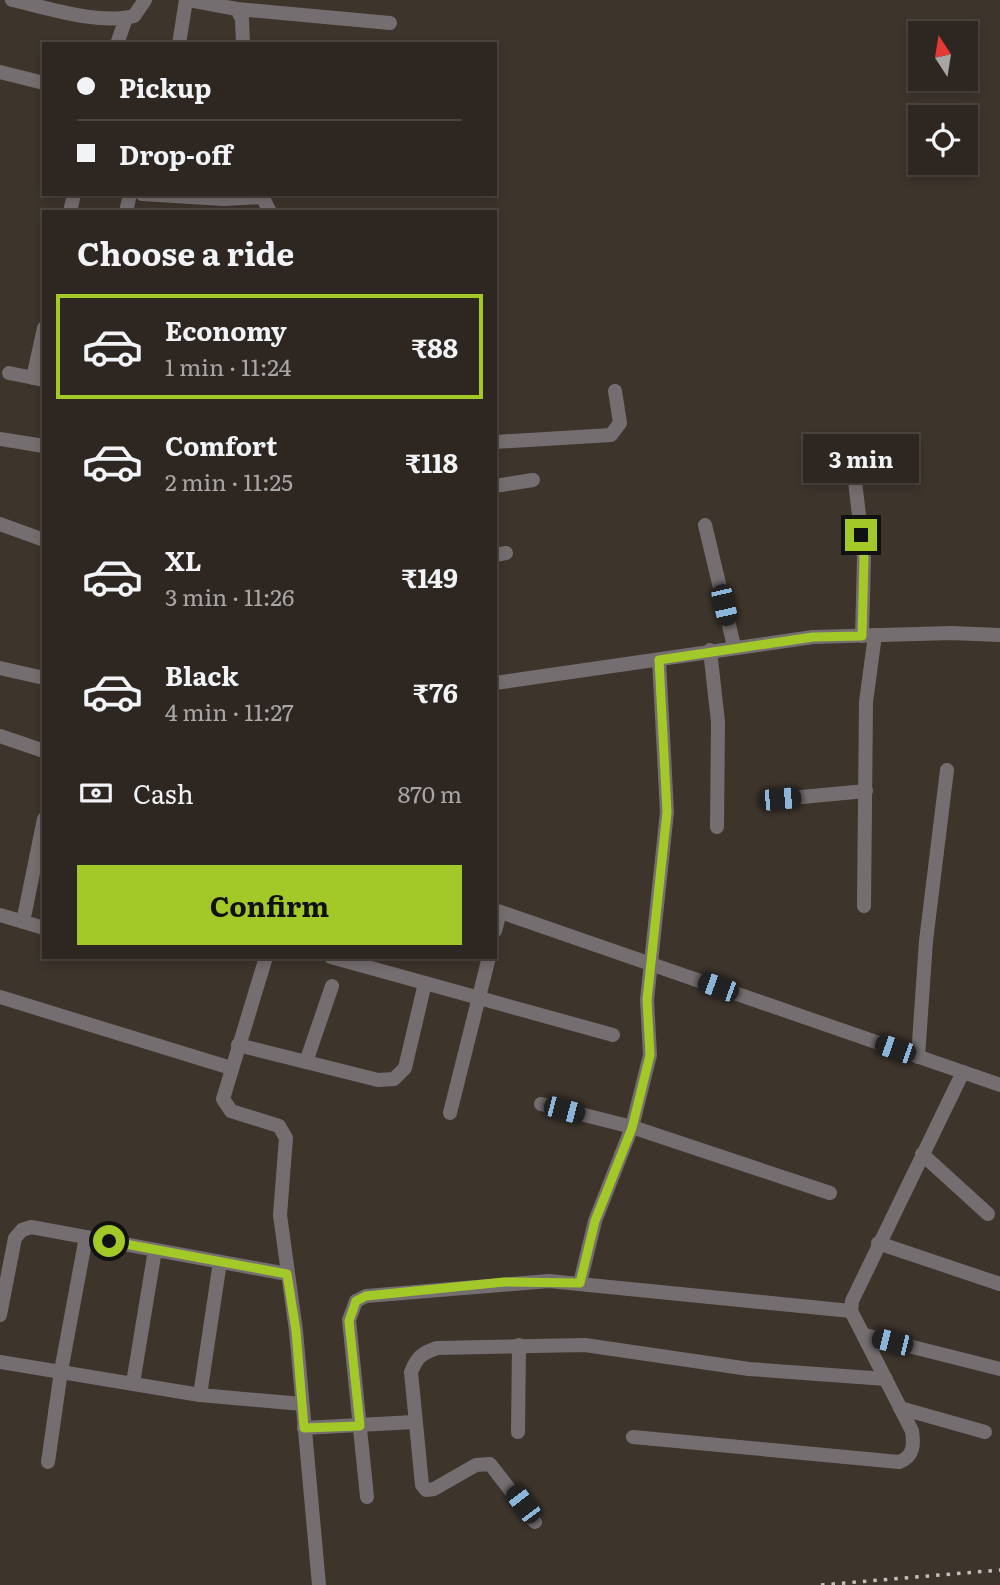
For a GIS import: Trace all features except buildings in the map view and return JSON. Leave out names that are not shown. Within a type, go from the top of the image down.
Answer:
[{"type":"street","points":[[12,0],[90,16],[126,18],[139,10],[145,0]]},
{"type":"street","points":[[179,42],[188,0],[237,9],[390,23]]},
{"type":"street","points":[[237,9],[242,19],[243,42]]},
{"type":"street","points":[[118,42],[126,18]]},
{"type":"street","points":[[0,72],[42,82]]},
{"type":"street","points":[[155,196],[215,205],[256,196]]},
{"type":"street","points":[[9,373],[38,379],[42,345]]},
{"type":"street","points":[[497,442],[611,435],[620,423],[615,391]]},
{"type":"street","points":[[0,439],[42,446]]},
{"type":"street","points":[[853,464],[864,558],[869,636],[864,905]]},
{"type":"street","points":[[497,486],[533,480]]},
{"type":"street","points":[[0,524],[42,539]]},
{"type":"street","points":[[705,525],[734,646]]},
{"type":"street","points":[[497,683],[659,660],[734,646],[813,637],[951,633],[1000,635]]},
{"type":"street","points":[[710,650],[718,722],[717,827]]},
{"type":"street","points":[[580,1283],[595,1221],[632,1128],[650,1055],[647,1000],[667,812],[659,660]]},
{"type":"street","points":[[0,668],[42,678]]},
{"type":"street","points":[[0,736],[42,750]]},
{"type":"street","points":[[918,1056],[926,941],[947,770]]},
{"type":"street","points":[[780,799],[866,791]]},
{"type":"street","points":[[23,922],[42,829]]},
{"type":"street","points":[[498,911],[1000,1085]]},
{"type":"street","points":[[0,915],[42,927]]},
{"type":"street","points":[[265,959],[224,1090],[225,1105],[231,1111],[279,1126],[286,1139],[279,1198],[296,1331],[319,1585]]},
{"type":"street","points":[[338,959],[612,1035]]},
{"type":"street","points":[[450,1114],[488,959]]},
{"type":"street","points":[[238,1045],[378,1080],[400,1074],[405,1068],[425,983]]},
{"type":"street","points":[[306,1062],[332,986]]},
{"type":"street","points":[[0,997],[231,1068]]},
{"type":"street","points":[[633,1437],[899,1462],[910,1455],[914,1444],[900,1408],[851,1311],[855,1292],[963,1072]]},
{"type":"street","points":[[541,1104],[632,1128],[830,1193]]},
{"type":"street","points":[[922,1154],[988,1214]]},
{"type":"street","points":[[0,1315],[15,1238],[22,1230],[31,1227],[287,1274]]},
{"type":"street","points":[[48,1462],[61,1371],[86,1237]]},
{"type":"street","points":[[878,1243],[1000,1284]]},
{"type":"street","points":[[133,1383],[155,1250]]},
{"type":"street","points":[[200,1395],[220,1262]]},
{"type":"street","points":[[367,1497],[349,1321],[356,1301],[366,1296],[504,1282],[580,1283],[851,1311]]},
{"type":"street","points":[[864,1335],[1000,1369]]},
{"type":"street","points":[[518,1432],[519,1345]]},
{"type":"street","points":[[536,1522],[490,1464],[476,1465],[434,1489],[426,1489],[421,1478],[411,1373],[416,1359],[422,1353],[437,1348],[585,1345],[749,1369],[886,1379]]},
{"type":"street","points":[[0,1362],[200,1395],[302,1404]]},
{"type":"street","points":[[900,1408],[985,1432]]},
{"type":"street","points":[[304,1428],[414,1422]]},
{"type":"railway","points":[[821,1585],[1000,1570]]},
{"type":"route","points":[[109,1241],[287,1274],[296,1331],[304,1428],[360,1426],[349,1321],[351,1307],[356,1301],[366,1296],[504,1282],[549,1280],[580,1283],[595,1221],[632,1128],[650,1055],[647,1000],[667,812],[659,660],[734,646],[813,637],[862,636],[864,558],[861,535]]}]
